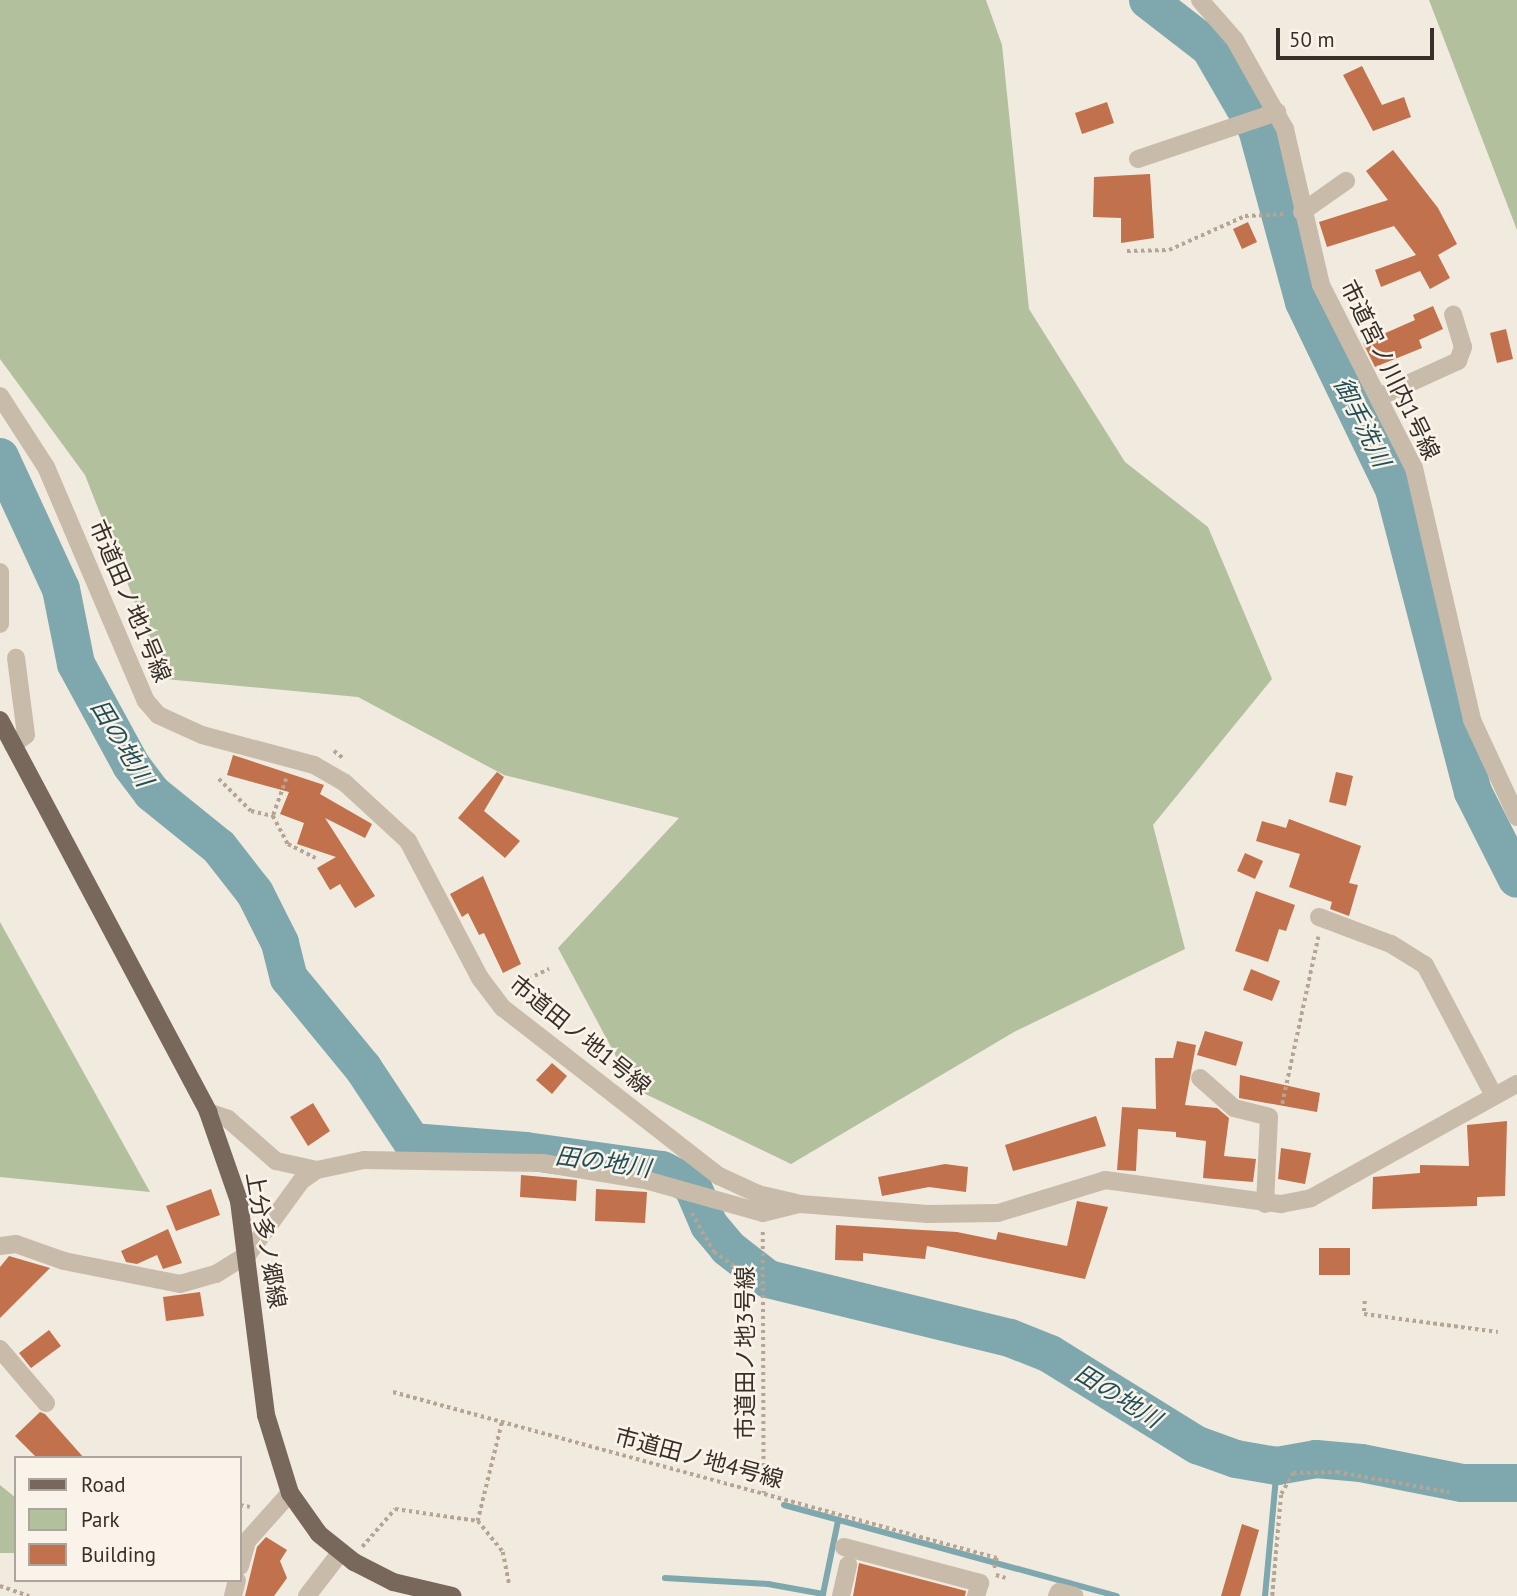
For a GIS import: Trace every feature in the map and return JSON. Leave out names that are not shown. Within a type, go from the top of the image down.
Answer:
[{"type":"main road","name":"上分多ノ郷線","points":[[0,720],[208,1112],[233,1178],[248,1254],[266,1415],[290,1493],[319,1534],[340,1553],[393,1582],[452,1596]]},
{"type":"street","name":"市道宮ノ川内1号線","points":[[1200,0],[1225,26],[1270,112],[1296,213],[1321,285],[1413,468],[1472,720],[1517,817]]},
{"type":"street","points":[[1138,159],[1238,121],[1270,112]]},
{"type":"street","points":[[1296,213],[1346,181]]},
{"type":"street","points":[[1379,397],[1458,361],[1463,347],[1453,315]]},
{"type":"street","name":"市道田ノ地1号線","points":[[0,396],[46,467],[146,701],[158,715],[202,734],[314,765],[345,783],[408,841],[480,978],[503,1008],[719,1176],[758,1194],[800,1204]]},
{"type":"street","points":[[0,572],[0,624]]},
{"type":"street","points":[[13,745],[26,734],[16,658]]},
{"type":"street","points":[[1319,918],[1391,944],[1425,965],[1493,1094]]},
{"type":"street","points":[[1200,1078],[1234,1108],[1269,1117],[1265,1204]]},
{"type":"street","points":[[0,1246],[16,1244],[64,1261],[180,1284],[216,1274],[248,1254],[301,1181],[317,1170],[364,1160],[523,1162],[649,1181],[714,1203],[763,1213],[800,1204],[928,1214],[998,1213],[1105,1180],[1265,1204],[1311,1198],[1493,1094],[1517,1084]]},
{"type":"street","points":[[208,1112],[228,1119],[276,1161],[317,1170]]},
{"type":"street","points":[[0,1349],[46,1403]]},
{"type":"street","points":[[242,1559],[247,1541],[290,1493]]},
{"type":"street","points":[[844,1547],[980,1583],[976,1596]]},
{"type":"street","points":[[307,1596],[340,1553]]},
{"type":"street","points":[[841,1596],[848,1565]]},
{"type":"street","points":[[1057,1596],[1059,1592],[1074,1596]]},
{"type":"path","points":[[1127,251],[1169,250],[1225,223],[1264,215],[1296,213]]},
{"type":"path","points":[[289,771],[273,816],[288,844],[316,858]]},
{"type":"path","points":[[219,779],[251,811],[273,816]]},
{"type":"path","points":[[1269,1117],[1278,1119],[1315,963],[1319,918]]},
{"type":"path","points":[[513,998],[522,982],[549,969]]},
{"type":"path","points":[[684,1193],[714,1252],[761,1285]]},
{"type":"path","name":"市道田ノ地3号線","points":[[763,1213],[761,1285],[764,1493]]},
{"type":"path","points":[[1364,1301],[1364,1314],[1497,1332]]},
{"type":"path","name":"市道田ノ地4号線","points":[[393,1392],[997,1558],[993,1574]]},
{"type":"path","points":[[478,1521],[502,1423]]},
{"type":"path","points":[[1272,1596],[1283,1483],[1293,1473],[1337,1472],[1448,1492]]},
{"type":"path","points":[[362,1547],[372,1532],[395,1509],[478,1521],[497,1540],[507,1565],[509,1583]]},
{"type":"path","points":[[0,1586],[30,1596]]},
{"type":"green space","points":[[0,0],[986,0],[1002,45],[1029,309],[1125,462],[1208,527],[1272,679],[1153,825],[1185,949],[1014,1032],[791,1164],[633,1088],[558,948],[679,818],[504,775],[358,697],[165,679],[85,475],[0,359]]},
{"type":"green space","points":[[1429,0],[1517,0],[1517,230]]},
{"type":"green space","points":[[0,922],[150,1192],[0,1177]]},
{"type":"green space","points":[[0,1485],[14,1496],[14,1553],[0,1553]]},
{"type":"building","points":[[1362,66],[1382,105],[1404,97],[1411,117],[1373,131],[1343,75]]},
{"type":"building","points":[[1107,102],[1114,123],[1082,134],[1075,113]]},
{"type":"building","points":[[1393,150],[1438,208],[1457,244],[1438,255],[1450,278],[1430,289],[1420,271],[1381,287],[1375,270],[1416,255],[1394,226],[1327,247],[1319,222],[1388,200],[1366,171]]},
{"type":"building","points":[[1150,174],[1154,238],[1121,243],[1121,218],[1093,217],[1094,177]]},
{"type":"building","points":[[1248,222],[1257,242],[1242,249],[1233,229]]},
{"type":"building","points":[[1433,306],[1443,329],[1419,340],[1422,348],[1375,367],[1363,343],[1415,320],[1413,315]]},
{"type":"building","points":[[1506,329],[1513,359],[1497,363],[1490,333]]},
{"type":"building","points":[[233,755],[324,785],[320,794],[372,824],[365,838],[325,818],[375,896],[355,908],[340,884],[330,890],[317,868],[336,857],[297,844],[304,823],[280,814],[289,792],[227,775]]},
{"type":"building","points":[[497,772],[504,777],[484,811],[520,841],[505,858],[458,818]]},
{"type":"building","points":[[1336,772],[1353,776],[1346,806],[1329,802]]},
{"type":"building","points":[[1289,819],[1361,846],[1349,883],[1358,885],[1349,916],[1330,909],[1332,902],[1289,887],[1300,854],[1256,841],[1262,821],[1286,828]]},
{"type":"building","points":[[1245,853],[1263,861],[1255,879],[1237,871]]},
{"type":"building","points":[[483,876],[521,964],[503,973],[484,933],[479,935],[468,913],[462,917],[450,894]]},
{"type":"building","points":[[1256,891],[1295,905],[1286,931],[1279,929],[1268,962],[1235,951]]},
{"type":"building","points":[[1251,969],[1280,981],[1272,1001],[1243,990]]},
{"type":"building","points":[[1205,1031],[1243,1042],[1236,1066],[1197,1055]]},
{"type":"building","points":[[1177,1041],[1196,1045],[1185,1105],[1217,1108],[1229,1118],[1224,1156],[1256,1159],[1253,1182],[1203,1178],[1206,1141],[1176,1137],[1176,1132],[1138,1129],[1136,1171],[1117,1170],[1122,1107],[1156,1109],[1155,1058],[1173,1058]]},
{"type":"building","points":[[552,1063],[567,1076],[552,1094],[536,1080]]},
{"type":"building","points":[[1240,1075],[1320,1093],[1317,1112],[1239,1098]]},
{"type":"building","points":[[313,1103],[330,1131],[308,1146],[290,1117]]},
{"type":"building","points":[[1096,1116],[1106,1146],[1013,1171],[1005,1145]]},
{"type":"building","points":[[1507,1121],[1505,1196],[1477,1197],[1477,1206],[1372,1209],[1373,1177],[1420,1173],[1420,1165],[1469,1166],[1467,1125]]},
{"type":"building","points":[[1281,1148],[1311,1153],[1305,1184],[1278,1179]]},
{"type":"building","points":[[945,1164],[968,1167],[966,1192],[929,1187],[882,1196],[878,1177]]},
{"type":"building","points":[[521,1175],[577,1180],[576,1201],[520,1197]]},
{"type":"building","points":[[211,1189],[220,1215],[176,1231],[166,1206]]},
{"type":"building","points":[[596,1189],[647,1192],[645,1223],[595,1221]]},
{"type":"building","points":[[1077,1201],[1108,1207],[1085,1279],[927,1246],[925,1259],[863,1253],[863,1261],[835,1260],[836,1225],[957,1232],[996,1240],[998,1232],[1067,1246]]},
{"type":"building","points":[[168,1229],[182,1263],[163,1269],[157,1255],[137,1264],[126,1262],[121,1251]]},
{"type":"building","points":[[1319,1248],[1350,1248],[1350,1275],[1319,1275]]},
{"type":"building","points":[[9,1256],[50,1268],[0,1318],[0,1267]]},
{"type":"building","points":[[200,1292],[204,1316],[166,1321],[163,1297]]},
{"type":"building","points":[[49,1330],[61,1346],[31,1368],[19,1353]]},
{"type":"building","points":[[40,1412],[45,1414],[82,1456],[35,1456],[15,1436]]},
{"type":"building","points":[[1242,1524],[1259,1530],[1246,1576],[1240,1596],[1221,1596]]},
{"type":"building","points":[[266,1537],[287,1550],[280,1561],[287,1578],[274,1596],[245,1596],[257,1547]]},
{"type":"building","points":[[859,1563],[966,1591],[965,1596],[853,1596]]},
{"type":"waterway","name":"御手洗川","points":[[1148,0],[1210,48],[1257,129],[1304,302],[1394,489],[1473,792],[1517,879]]},
{"type":"waterway","name":"田の地川","points":[[0,457],[61,589],[76,664],[131,765],[152,793],[219,847],[255,893],[280,943],[289,978],[363,1068],[412,1142],[526,1151],[662,1170],[692,1185],[709,1225],[728,1248],[768,1279],[1010,1338],[1050,1354],[1197,1445],[1236,1459],[1277,1466],[1316,1459],[1361,1463],[1462,1483],[1517,1483]]},
{"type":"waterway","points":[[1265,1596],[1277,1466]]},
{"type":"waterway","points":[[784,1505],[1117,1596]]},
{"type":"waterway","points":[[665,1578],[768,1584],[823,1594],[838,1521]]}]
